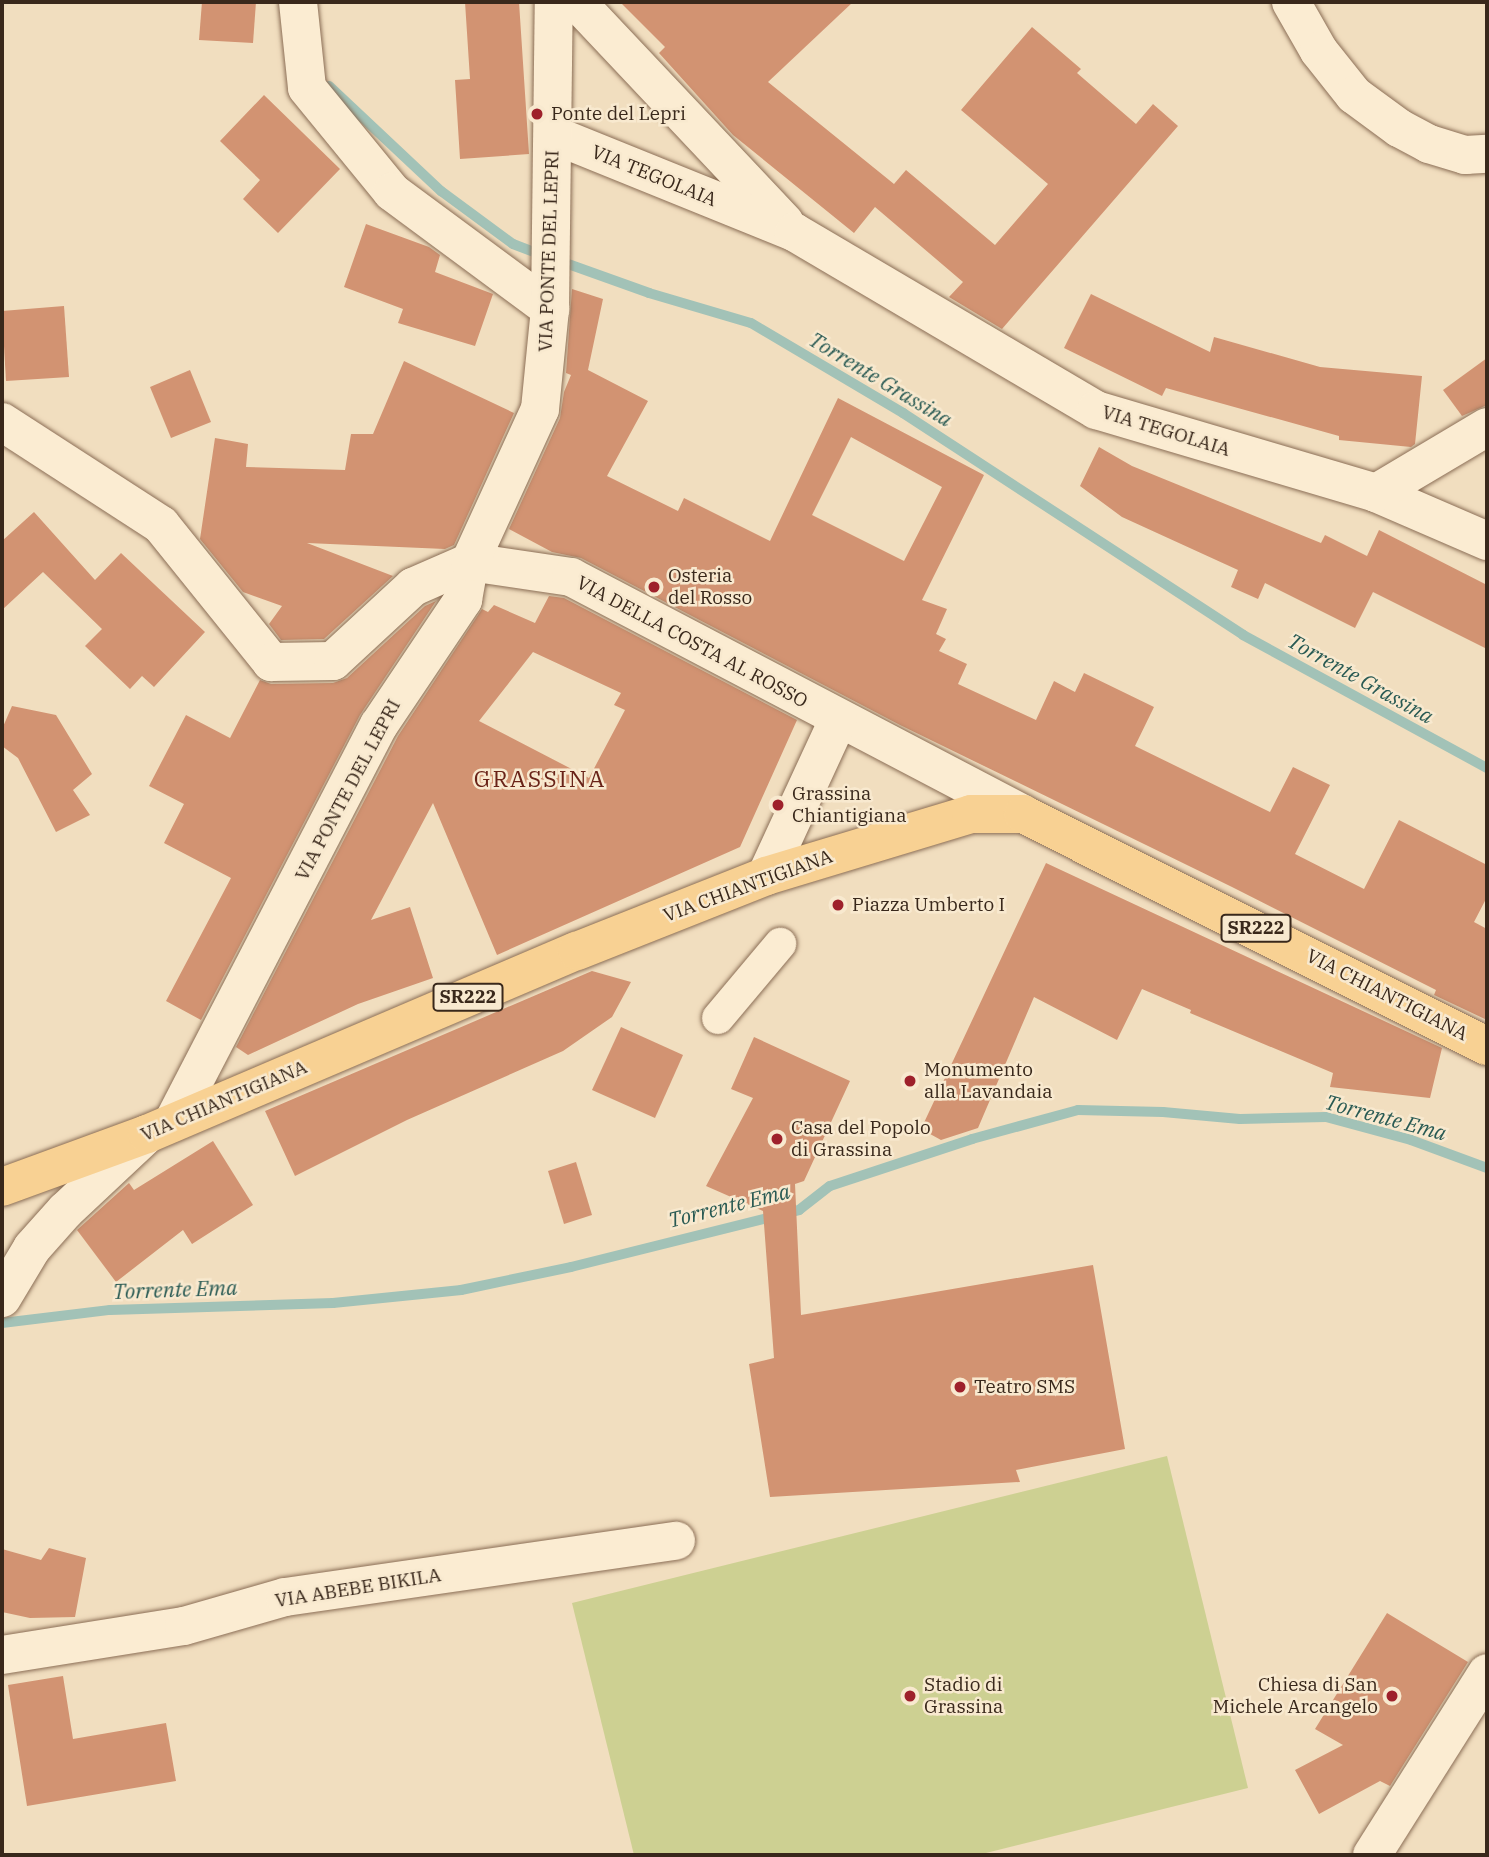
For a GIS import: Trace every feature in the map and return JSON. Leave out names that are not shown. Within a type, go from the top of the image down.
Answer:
[{"type":"main road","name":"VIA CHIANTIGIANA","points":[[2,1188],[160,1128],[576,951],[766,876],[971,814],[1023,814],[1487,1046]]},
{"type":"street","points":[[298,2],[307,88],[391,192],[550,292]]},
{"type":"street","name":"VIA PONTE DEL LEPRI","points":[[8,1286],[32,1248],[65,1211],[160,1128],[379,725],[463,600],[470,562],[540,409],[550,292],[554,2]]},
{"type":"street","name":"VIA TEGOLAIA","points":[[577,2],[794,232]]},
{"type":"street","points":[[1291,2],[1319,51],[1354,95],[1399,128],[1429,144],[1465,155],[1487,154]]},
{"type":"street","name":"VIA TEGOLAIA","points":[[554,135],[794,232],[1096,410],[1376,493],[1487,541]]},
{"type":"street","points":[[2,422],[161,525],[271,662],[333,661],[413,587],[470,562]]},
{"type":"street","points":[[1376,493],[1487,427]]},
{"type":"street","name":"VIA DELLA COSTA AL ROSSO","points":[[470,562],[571,577],[838,720]]},
{"type":"street","points":[[766,876],[838,720],[1023,814]]},
{"type":"street","points":[[718,1018],[780,944]]},
{"type":"street","name":"VIA ABEBE BIKILA","points":[[2,1655],[184,1626],[285,1597],[677,1541]]},
{"type":"street","points":[[1372,1855],[1487,1673]]},
{"type":"green space","name":"Stadio di Grassina","points":[[1167,1456],[1248,1788],[978,1855],[634,1855],[572,1603]]},
{"type":"building","points":[[202,2],[256,2],[253,43],[199,40]]},
{"type":"building","points":[[465,2],[519,2],[529,154],[460,159],[455,80],[470,79]]},
{"type":"building","points":[[620,2],[853,2],[768,82],[894,184],[906,170],[995,245],[1048,184],[961,110],[1032,27],[1081,69],[1077,73],[1136,124],[1153,104],[1178,126],[1002,329],[949,297],[963,282],[875,207],[854,233],[733,135],[659,53],[665,47]]},
{"type":"building","points":[[264,95],[340,169],[278,233],[243,199],[260,180],[220,141]]},
{"type":"building","points":[[366,224],[429,247],[440,255],[435,272],[493,294],[475,346],[398,323],[403,309],[344,287]]},
{"type":"building","points":[[572,289],[603,299],[588,370],[648,401],[607,476],[678,511],[684,498],[770,541],[838,398],[984,475],[922,600],[947,609],[936,634],[946,639],[939,651],[967,664],[958,684],[1036,720],[1054,681],[1075,692],[1084,673],[1154,707],[1135,746],[1270,812],[1293,767],[1330,785],[1295,854],[1364,889],[1399,820],[1487,865],[1487,897],[1474,922],[1487,929],[1487,1020],[1434,995],[1436,990],[1232,887],[900,725],[581,558],[552,552],[509,529],[560,418],[564,392],[571,375],[566,373]],"holes":[[[851,437],[942,487],[904,561],[812,515]]]},
{"type":"building","points":[[1091,294],[1210,352],[1214,337],[1320,367],[1422,376],[1415,444],[1411,447],[1339,440],[1339,436],[1166,388],[1162,396],[1064,348]]},
{"type":"building","points":[[64,306],[69,377],[6,381],[2,311]]},
{"type":"building","points":[[1487,358],[1487,405],[1462,416],[1443,390]]},
{"type":"building","points":[[404,361],[514,413],[454,545],[445,549],[307,543],[393,576],[324,639],[281,640],[269,624],[282,606],[243,592],[200,539],[215,438],[248,444],[246,467],[345,470],[351,434],[373,434]]},
{"type":"building","points":[[190,370],[211,422],[171,438],[150,387]]},
{"type":"building","points":[[1099,447],[1132,466],[1321,543],[1325,535],[1367,556],[1379,530],[1487,585],[1487,649],[1373,592],[1355,628],[1265,583],[1258,599],[1231,587],[1238,570],[1122,517],[1080,486]]},
{"type":"building","points":[[34,512],[95,580],[121,553],[205,632],[154,687],[142,676],[130,689],[85,646],[102,629],[43,572],[2,610],[2,541]]},
{"type":"building","points":[[549,596],[564,598],[797,720],[740,847],[497,955],[433,803],[371,920],[410,907],[433,978],[358,1004],[248,1055],[236,1047],[398,736],[482,609],[488,612],[494,605],[535,623]],"holes":[[[533,652],[621,693],[614,705],[625,710],[589,778],[479,721]]]},
{"type":"building","points":[[436,601],[360,715],[201,1020],[166,1001],[231,878],[164,843],[184,804],[149,786],[186,715],[230,738],[260,680],[271,684],[333,683],[347,678],[425,606]]},
{"type":"building","points":[[12,706],[56,715],[92,774],[73,790],[90,815],[56,832],[18,758],[2,746],[2,729]]},
{"type":"building","points":[[1046,863],[1442,1048],[1430,1098],[1330,1087],[1333,1073],[1190,1013],[1191,1010],[1142,989],[1117,1040],[1034,997],[978,1128],[941,1140],[921,1129]]},
{"type":"building","points":[[592,971],[631,982],[612,1017],[563,1051],[407,1120],[295,1176],[265,1111]]},
{"type":"building","points":[[621,1027],[683,1055],[655,1118],[592,1090]]},
{"type":"building","points":[[754,1037],[850,1081],[804,1181],[795,1184],[801,1315],[1093,1265],[1125,1449],[1016,1470],[1020,1482],[770,1497],[749,1364],[774,1358],[763,1211],[706,1186],[753,1098],[731,1089]]},
{"type":"building","points":[[213,1141],[253,1205],[192,1244],[183,1230],[116,1282],[77,1230],[129,1183],[134,1190]]},
{"type":"building","points":[[576,1162],[592,1215],[564,1224],[548,1171]]},
{"type":"building","points":[[49,1548],[86,1558],[75,1617],[30,1618],[2,1612],[2,1549],[41,1560]]},
{"type":"building","name":"Chiesa di San Michele Arcangelo","points":[[1387,1613],[1468,1662],[1390,1786],[1380,1781],[1319,1814],[1295,1770],[1343,1745],[1315,1729]]},
{"type":"building","points":[[63,1676],[73,1739],[166,1723],[176,1781],[27,1806],[8,1685]]},
{"type":"waterway","name":"Torrente Grassina","points":[[329,86],[441,191],[513,244],[542,255]]},
{"type":"waterway","name":"Torrente Grassina","points":[[557,260],[649,293],[751,323],[903,413],[1243,635],[1487,768]]},
{"type":"waterway","name":"Torrente Ema","points":[[2,1323],[110,1310],[333,1303],[461,1290],[571,1267],[799,1210],[830,1186],[972,1139],[1078,1110],[1163,1112],[1240,1119],[1326,1117],[1411,1140],[1487,1168]]},
{"type":"place","name":"Ponte del Lepri","points":[[537,114]]},
{"type":"place","name":"Osteria del Rosso","points":[[654,587]]},
{"type":"place","name":"Grassina Chiantigiana","points":[[778,805]]},
{"type":"place","name":"Piazza Umberto I","points":[[838,905]]},
{"type":"place","name":"Monumento alla Lavandaia","points":[[910,1081]]},
{"type":"place","name":"Casa del Popolo di Grassina","points":[[777,1139]]},
{"type":"place","name":"Teatro SMS","points":[[960,1387]]},
{"type":"place","name":"Stadio di Grassina","points":[[910,1696]]},
{"type":"place","name":"Chiesa di San Michele Arcangelo","points":[[1392,1696]]},
{"type":"district","name":"GRASSINA","points":[[540,778]]}]
